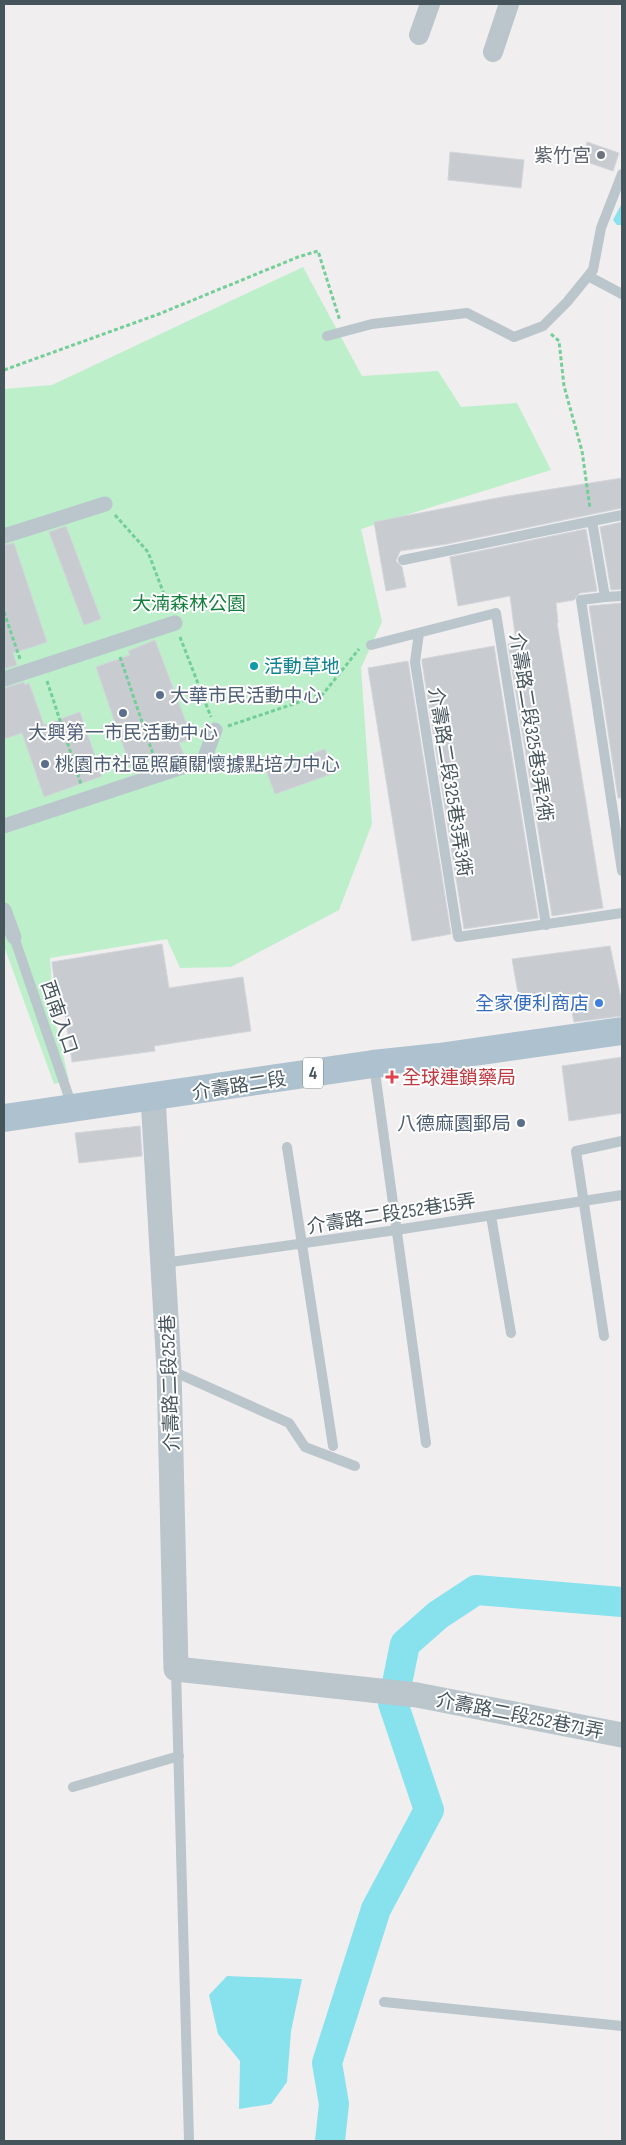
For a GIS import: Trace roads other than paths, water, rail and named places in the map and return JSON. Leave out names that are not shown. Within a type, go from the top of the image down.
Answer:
[{"type":"main road","name":"介壽路二段","points":[[4,1118],[374,1064],[439,1058],[622,1031]]},
{"type":"street","points":[[420,35],[430,4]]},
{"type":"street","points":[[493,52],[509,4]]},
{"type":"street","points":[[4,536],[106,504]]},
{"type":"street","points":[[4,679],[41,665],[175,623]]},
{"type":"street","points":[[4,826],[204,760],[216,730]]},
{"type":"street","points":[[4,910],[14,936]]},
{"type":"street","name":"介壽路二段252巷","points":[[154,1097],[169,1369],[176,1669]]},
{"type":"street","name":"介壽路二段252巷71弄","points":[[176,1669],[417,1695],[622,1735]]},
{"type":"lane","points":[[327,336],[372,324],[468,312],[514,337],[543,326],[593,270],[601,228],[622,174]]},
{"type":"lane","points":[[588,276],[622,294]]},
{"type":"lane","points":[[403,560],[622,515]]},
{"type":"lane","points":[[592,521],[605,597]]},
{"type":"lane","points":[[622,596],[581,600],[622,871]]},
{"type":"lane","name":"介壽路二段325巷3弄2衖","points":[[419,633],[496,613],[546,925]]},
{"type":"lane","points":[[372,645],[419,633]]},
{"type":"lane","name":"介壽路二段325巷3弄3衖","points":[[419,633],[414,662],[458,937],[546,925]]},
{"type":"lane","points":[[546,925],[622,913]]},
{"type":"lane","name":"西南入口","points":[[14,936],[73,1108]]},
{"type":"lane","points":[[374,1064],[426,1443]]},
{"type":"lane","points":[[604,1336],[576,1151],[622,1141]]},
{"type":"lane","points":[[287,1147],[334,1446]]},
{"type":"lane","name":"介壽路二段252巷15弄","points":[[164,1263],[303,1244],[622,1195]]},
{"type":"lane","points":[[491,1216],[511,1333]]},
{"type":"lane","points":[[169,1369],[289,1423],[305,1447],[355,1466]]},
{"type":"lane","points":[[176,1669],[189,2141]]},
{"type":"lane","points":[[73,1787],[179,1756]]},
{"type":"lane","points":[[384,2002],[622,2026]]},
{"type":"water","points":[[622,203],[622,225],[617,225],[613,220]]},
{"type":"water","points":[[227,1976],[302,1979],[291,2031],[287,2082],[271,2104],[239,2109],[240,2061],[218,2034],[209,1995]]},
{"type":"waterway","points":[[330,2141],[334,2104],[327,2063],[376,1909],[429,1810],[393,1703],[405,1644],[438,1615],[476,1590],[622,1602]]},
{"type":"place","name":"紫竹宮","points":[[601,155]]},
{"type":"place","name":"活動草地","points":[[254,666]]},
{"type":"place","name":"大華市民活動中心","points":[[160,695]]},
{"type":"place","name":"大興第一市民活動中心","points":[[123,713]]},
{"type":"place","name":"桃園市社區照顧關懷據點培力中心","points":[[45,764]]},
{"type":"place","name":"全家便利商店","points":[[599,1003]]},
{"type":"place","name":"全球連鎖藥局","points":[[392,1077]]},
{"type":"place","name":"八德麻園郵局","points":[[521,1123]]},
{"type":"park label","name":"大湳森林公園","points":[[189,603]]}]
